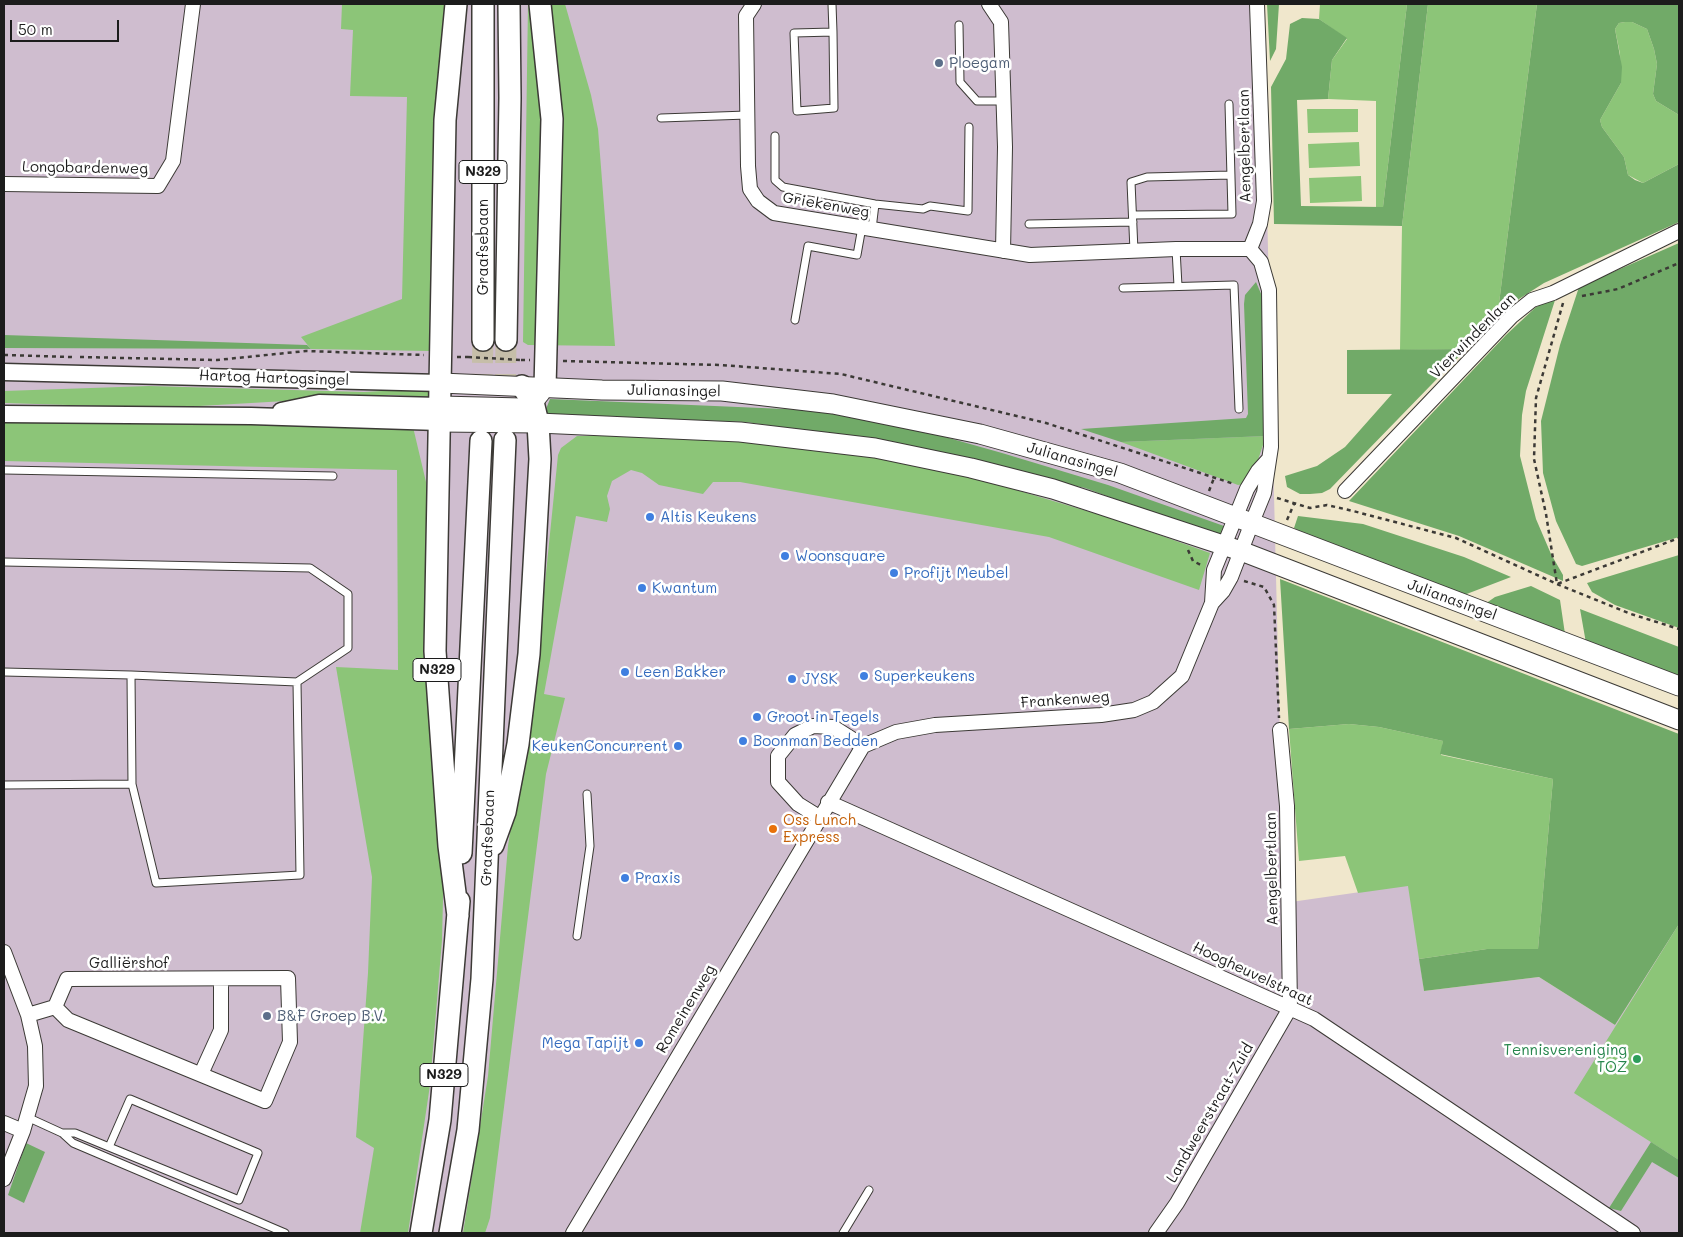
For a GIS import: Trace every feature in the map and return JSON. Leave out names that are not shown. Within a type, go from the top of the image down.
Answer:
[{"type":"main road","name":"N329","points":[[456,4],[445,120],[435,650],[449,846],[458,916]]},
{"type":"main road","name":"Graafsebaan","points":[[482,4],[483,340]]},
{"type":"main road","name":"Graafsebaan","points":[[506,340],[510,98],[509,4]]},
{"type":"main road","name":"N329","points":[[486,861],[505,812],[519,735],[529,644],[540,459],[538,423],[533,392],[552,119],[540,4]]},
{"type":"main road","name":"Hartog Hartogsingel","points":[[441,383],[533,392]]},
{"type":"main road","name":"Julianasingel","points":[[440,414],[522,408],[533,392],[722,391],[833,404],[980,434],[1048,451],[1120,473],[1243,522],[1679,686]]},
{"type":"main road","name":"Julianasingel","points":[[440,414],[538,423],[740,432],[875,448],[971,468],[1053,489],[1232,548],[1679,720]]},
{"type":"main road","name":"Graafsebaan","points":[[450,1233],[468,1130],[482,979],[505,440]]},
{"type":"main road","name":"Graafsebaan","points":[[421,1233],[440,1120],[458,916],[481,441]]},
{"type":"street","name":"Longobardenweg","points":[[4,184],[158,186],[173,161],[193,4]]},
{"type":"street","name":"Griekenweg","points":[[753,4],[746,16],[750,189],[758,201],[774,213],[1030,255],[1134,250],[1250,249]]},
{"type":"street","points":[[989,4],[1000,22],[1003,102],[1003,252]]},
{"type":"street","name":"Aengelbertlaan","points":[[1250,249],[1260,224],[1264,201],[1257,4]]},
{"type":"street","name":"Vierwindenlaan","points":[[1345,491],[1512,316],[1532,300],[1567,291],[1679,231]]},
{"type":"street","points":[[1243,522],[1264,493],[1272,436],[1269,290],[1260,262],[1250,249]]},
{"type":"street","name":"Hartog Hartogsingel","points":[[4,372],[441,383]]},
{"type":"street","points":[[4,414],[251,416],[440,414]]},
{"type":"street","points":[[1243,522],[1248,488],[1258,471],[1268,460]]},
{"type":"street","name":"Frankenweg","points":[[863,746],[896,732],[935,726],[1101,715],[1134,710],[1154,702],[1182,676],[1212,603],[1214,570],[1232,548],[1243,522]]},
{"type":"street","points":[[819,817],[798,804],[778,782],[778,756],[795,735],[813,726],[833,727],[863,746],[828,802]]},
{"type":"street","name":"Aengelbertlaan","points":[[1280,730],[1287,806],[1290,1008]]},
{"type":"street","name":"Hoogheuvelstraat","points":[[828,802],[1314,1019],[1633,1233]]},
{"type":"street","name":"Romeinenweg","points":[[573,1233],[828,802]]},
{"type":"street","points":[[4,952],[28,1015],[35,1046],[36,1086],[25,1124],[4,1179]]},
{"type":"street","name":"Galliërshof","points":[[288,978],[290,1042],[265,1101],[68,1020],[55,1007],[68,980],[288,978]]},
{"type":"street","points":[[201,1074],[221,1030],[221,979]]},
{"type":"street","points":[[28,1015],[55,1007]]},
{"type":"street","name":"Landweerstraat-Zuid","points":[[1156,1233],[1177,1203],[1290,1008]]},
{"type":"street","points":[[4,1123],[25,1124]]},
{"type":"lane","points":[[832,4],[833,32],[834,108],[797,111],[794,33],[833,32]]},
{"type":"lane","points":[[960,26],[960,82],[977,101],[1003,102]]},
{"type":"lane","points":[[1029,224],[1232,214],[1229,104]]},
{"type":"lane","points":[[661,118],[747,115]]},
{"type":"lane","points":[[775,136],[775,180],[783,187],[875,204],[923,209],[930,206],[968,211],[969,126]]},
{"type":"lane","points":[[1134,250],[1131,182],[1147,177],[1231,175]]},
{"type":"lane","points":[[795,320],[808,246],[857,255],[875,204]]},
{"type":"lane","points":[[1176,249],[1178,286]]},
{"type":"lane","points":[[1123,288],[1234,285],[1239,409]]},
{"type":"lane","points":[[4,470],[333,476]]},
{"type":"lane","points":[[4,562],[310,568],[348,594],[348,648],[297,682],[4,672]]},
{"type":"lane","points":[[131,675],[132,784],[156,884],[300,876],[297,682]]},
{"type":"lane","points":[[4,785],[132,784]]},
{"type":"lane","points":[[578,936],[590,846],[587,794]]},
{"type":"lane","points":[[25,1124],[62,1133],[75,1133],[109,1147],[238,1200],[258,1153],[130,1099],[109,1147]]},
{"type":"lane","points":[[62,1133],[73,1143],[285,1233]]},
{"type":"lane","points":[[843,1233],[869,1190]]},
{"type":"path","points":[[1557,584],[1546,514],[1534,459],[1536,398],[1567,291],[1591,295],[1618,289],[1679,263]]},
{"type":"path","name":"Hartog Hartogsingel","points":[[4,355],[217,360],[306,351],[521,360]]},
{"type":"path","points":[[1264,493],[1310,508],[1327,505],[1404,523],[1456,538],[1557,584],[1631,614],[1679,629]]},
{"type":"path","points":[[1557,584],[1679,538]]},
{"type":"path","points":[[1264,587],[1274,605],[1280,730]]},
{"type":"shaded area","points":[[4,4],[1262,4],[1284,903],[1409,885],[1424,991],[1539,977],[1615,1025],[1679,924],[1679,1233],[4,1233]]},
{"type":"green space","points":[[342,4],[452,4],[434,161],[429,351],[311,349],[301,337],[402,299],[407,97],[350,96],[353,30],[341,29]]},
{"type":"green space","points":[[528,4],[565,4],[591,95],[598,129],[615,346],[528,345],[523,342]]},
{"type":"green space","points":[[1267,4],[1279,4],[1276,49],[1270,61]]},
{"type":"green space","points":[[1320,4],[1407,4],[1383,207],[1376,207],[1376,101],[1328,99],[1332,60],[1347,39],[1319,19]]},
{"type":"green space","points":[[1407,4],[1428,4],[1402,226],[1274,224],[1271,87],[1286,59],[1290,24],[1302,18],[1319,19],[1347,38],[1332,60],[1328,99],[1297,100],[1301,206],[1383,207]]},
{"type":"green space","points":[[1428,4],[1537,4],[1497,319],[1466,349],[1400,350],[1402,226]]},
{"type":"green space","points":[[1537,4],[1679,4],[1679,115],[1656,101],[1653,94],[1657,64],[1647,29],[1632,22],[1625,22],[1619,23],[1615,29],[1622,67],[1621,83],[1600,120],[1602,127],[1624,157],[1628,175],[1635,180],[1643,183],[1679,164],[1679,222],[1544,283],[1519,299],[1497,319]]},
{"type":"green space","points":[[1632,22],[1647,29],[1657,64],[1653,94],[1656,101],[1679,115],[1679,164],[1643,183],[1628,175],[1624,157],[1602,127],[1600,120],[1621,83],[1620,54],[1615,29],[1619,23]]},
{"type":"green space","points":[[1307,109],[1358,109],[1358,132],[1308,133]]},
{"type":"green space","points":[[1359,142],[1360,166],[1309,168],[1308,144]]},
{"type":"green space","points":[[1361,176],[1362,201],[1310,203],[1309,178]]},
{"type":"green space","points":[[1679,243],[1679,537],[1582,566],[1576,564],[1556,521],[1543,473],[1541,421],[1560,345],[1579,287]]},
{"type":"green space","points":[[1256,282],[1262,296],[1266,436],[1121,442],[1081,429],[1246,418],[1248,414],[1244,304],[1245,295]]},
{"type":"green space","points":[[1556,297],[1526,391],[1522,415],[1520,456],[1536,519],[1551,554],[1563,575],[1563,581],[1459,536],[1349,501],[1506,335],[1536,307]]},
{"type":"green space","points":[[4,335],[307,345],[311,349],[4,348]]},
{"type":"green space","points":[[1466,349],[1330,489],[1322,493],[1300,494],[1287,487],[1285,476],[1317,466],[1345,447],[1392,394],[1347,394],[1347,350]]},
{"type":"green space","points":[[149,386],[364,392],[435,388],[436,397],[389,395],[165,408],[4,403],[4,391]]},
{"type":"green space","points":[[550,399],[832,411],[924,431],[1002,453],[1108,485],[1224,526],[1219,537],[1085,488],[867,439],[746,422],[544,414]]},
{"type":"green space","points":[[4,422],[413,427],[426,482],[432,535],[444,858],[442,940],[430,1085],[408,1233],[360,1233],[374,1148],[356,1137],[368,973],[372,877],[336,667],[398,670],[397,470],[4,461]]},
{"type":"green space","points":[[663,435],[722,438],[849,452],[966,475],[1117,520],[1210,553],[1199,590],[1049,537],[740,482],[713,482],[703,494],[659,485],[642,473],[631,470],[612,481],[607,496],[610,509],[607,522],[576,516],[544,694],[565,698],[546,774],[490,1218],[485,1233],[463,1233],[488,1076],[508,846],[539,642],[558,455],[561,448],[577,436]]},
{"type":"green space","points":[[1266,436],[1255,469],[1245,484],[1238,485],[1121,442]]},
{"type":"green space","points":[[1298,516],[1363,524],[1464,557],[1511,577],[1464,595],[1303,533],[1294,528]]},
{"type":"green space","points":[[1679,555],[1679,628],[1615,605],[1592,592],[1587,583]]},
{"type":"green space","points":[[1280,579],[1679,734],[1679,924],[1615,1025],[1539,977],[1424,991],[1419,959],[1487,949],[1538,949],[1553,779],[1440,754],[1443,741],[1379,727],[1349,724],[1289,729]]},
{"type":"green space","points":[[1531,586],[1560,600],[1565,634],[1485,604],[1495,597]]},
{"type":"green space","points":[[1580,609],[1679,647],[1679,679],[1586,643]]},
{"type":"green space","points":[[1349,724],[1379,727],[1443,741],[1441,755],[1553,779],[1538,949],[1487,949],[1419,959],[1408,886],[1358,893],[1345,856],[1299,861],[1289,729]]},
{"type":"green space","name":"Tennisvereniging TOZ","points":[[1679,924],[1679,1160],[1574,1093]]},
{"type":"green space","points":[[1651,1142],[1679,1160],[1679,1178],[1652,1162],[1621,1211],[1609,1208]]},
{"type":"green space","points":[[26,1143],[45,1152],[24,1203],[8,1195]]},
{"type":"tunnel","points":[[481,427],[483,340]]},
{"type":"tunnel","points":[[505,427],[506,340]]},
{"type":"place","name":"Ploegam","points":[[939,63]]},
{"type":"place","name":"Altis Keukens","points":[[650,517]]},
{"type":"place","name":"Woonsquare","points":[[785,556]]},
{"type":"place","name":"Profijt Meubel","points":[[894,573]]},
{"type":"place","name":"Kwantum","points":[[642,588]]},
{"type":"place","name":"Leen Bakker","points":[[625,672]]},
{"type":"place","name":"Superkeukens","points":[[864,676]]},
{"type":"place","name":"JYSK","points":[[792,679]]},
{"type":"place","name":"Groot in Tegels","points":[[757,717]]},
{"type":"place","name":"Boonman Bedden","points":[[743,741]]},
{"type":"place","name":"KeukenConcurrent","points":[[678,746]]},
{"type":"place","name":"Oss Lunch Express","points":[[773,829]]},
{"type":"place","name":"Praxis","points":[[625,878]]},
{"type":"place","name":"B&F Groep B.V.","points":[[267,1016]]},
{"type":"place","name":"Mega Tapijt","points":[[639,1043]]},
{"type":"place","name":"Tennisvereniging TOZ","points":[[1637,1059]]}]
